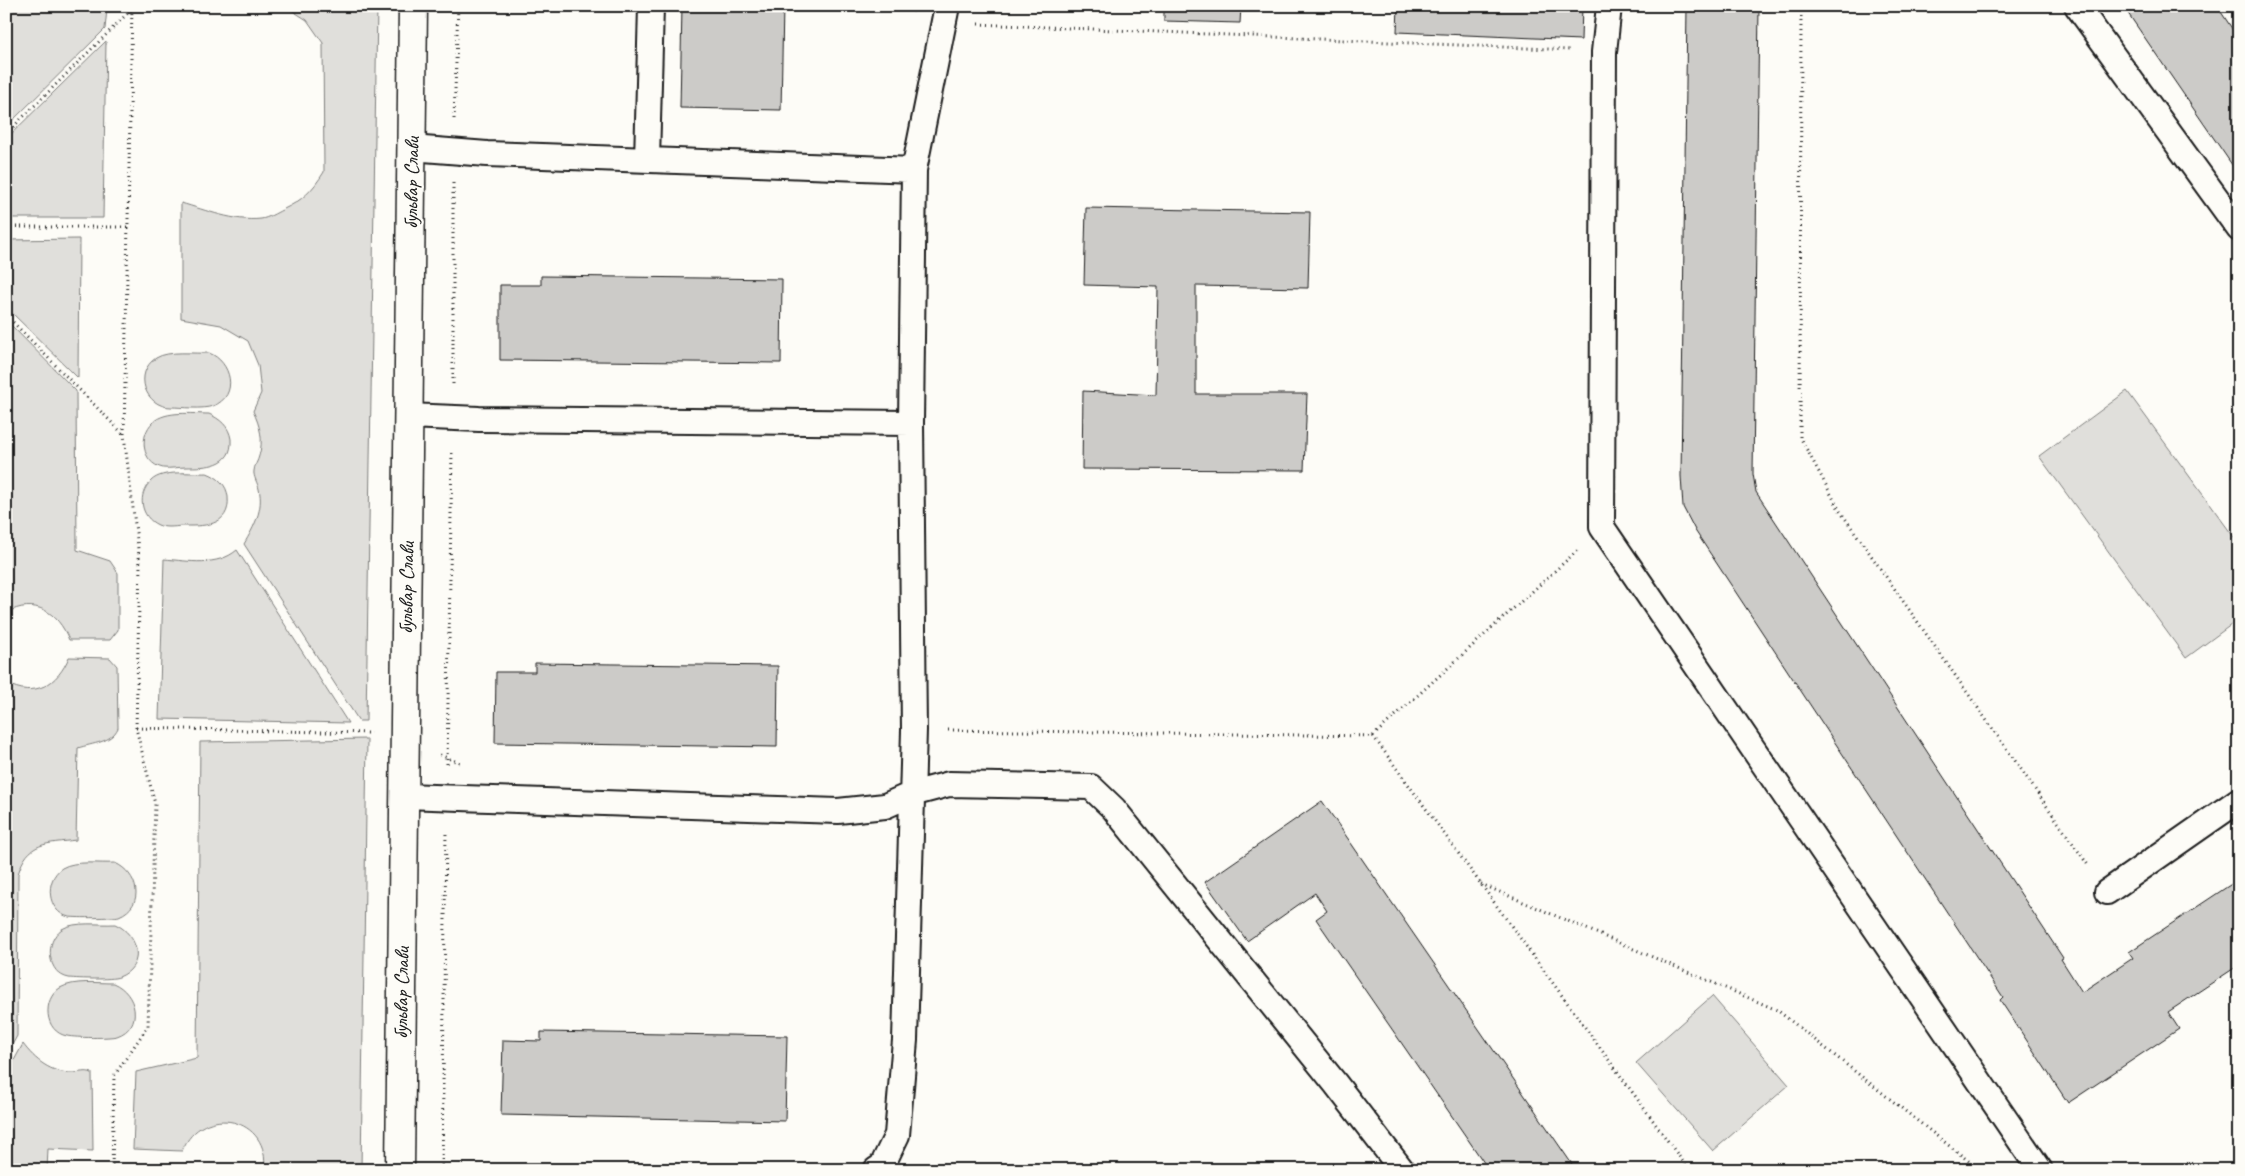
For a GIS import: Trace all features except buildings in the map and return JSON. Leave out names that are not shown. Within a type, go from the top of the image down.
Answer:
[{"type":"main road","name":"бульвар Слави","points":[[400,1170],[413,6]]},
{"type":"lane","points":[[647,160],[652,6]]},
{"type":"lane","points":[[1609,6],[1604,52],[1602,527],[2040,1170]]},
{"type":"lane","points":[[2077,6],[2239,229]]},
{"type":"lane","points":[[876,1170],[882,1166],[897,1135],[905,1040],[914,730],[911,423],[914,170],[946,14]]},
{"type":"lane","points":[[411,148],[647,160],[914,170]]},
{"type":"lane","points":[[408,416],[911,423]]},
{"type":"lane","points":[[404,796],[838,811],[885,806],[912,794],[949,784],[1091,787],[1114,809],[1335,1083],[1402,1170]]},
{"type":"lane","points":[[2107,892],[2239,800]]},
{"type":"path","points":[[442,1170],[453,418],[453,151],[458,6]]},
{"type":"path","points":[[1801,6],[1800,437],[1840,511],[2107,892]]},
{"type":"path","points":[[6,134],[131,8]]},
{"type":"path","points":[[112,1170],[114,1076],[148,1026],[155,804],[136,728],[140,565],[124,435],[131,8]]},
{"type":"path","points":[[946,14],[1604,52]]},
{"type":"path","points":[[6,227],[127,226]]},
{"type":"path","points":[[6,315],[124,435]]},
{"type":"path","points":[[914,730],[1373,736],[1602,527]]},
{"type":"path","points":[[136,728],[377,733],[404,739],[464,765]]},
{"type":"path","points":[[1373,736],[1690,1170]]},
{"type":"path","points":[[1481,884],[1777,1010],[1980,1170]]},
{"type":"shaded area","points":[[6,6],[60,6],[68,9],[107,9],[105,29],[6,127]]},
{"type":"shaded area","points":[[285,6],[377,6],[366,721],[359,721],[244,544],[254,524],[260,504],[259,489],[254,473],[261,439],[253,411],[261,393],[258,365],[248,341],[221,325],[181,318],[181,203],[241,219],[264,218],[301,199],[311,190],[324,172],[323,43],[307,20]]},
{"type":"shaded area","points":[[106,41],[103,218],[6,218],[6,139]]},
{"type":"shaded area","points":[[79,239],[78,378],[6,307],[6,240]]},
{"type":"shaded area","points":[[6,320],[76,391],[77,550],[110,561],[118,573],[118,630],[110,640],[69,640],[59,622],[52,615],[36,607],[17,608],[6,613]]},
{"type":"shaded area","points":[[175,353],[209,353],[223,363],[229,379],[227,395],[221,401],[213,406],[203,408],[171,407],[162,406],[149,395],[145,388],[145,372],[149,364],[156,358]]},
{"type":"shaded area","points":[[2127,391],[2239,544],[2239,619],[2186,658],[2039,456]]},
{"type":"shaded area","points":[[172,414],[209,414],[223,423],[230,434],[230,448],[228,455],[223,460],[210,466],[169,468],[163,468],[150,461],[146,455],[144,441],[149,428],[158,418]]},
{"type":"shaded area","points":[[170,473],[207,473],[221,482],[226,489],[228,507],[225,515],[220,520],[205,525],[166,527],[158,525],[147,517],[142,505],[142,499],[147,486],[156,477]]},
{"type":"shaded area","points":[[237,550],[348,723],[159,719],[164,559],[193,562],[212,561],[221,559]]},
{"type":"shaded area","points":[[69,657],[110,658],[117,666],[118,728],[106,740],[78,748],[76,840],[47,844],[33,850],[22,863],[18,874],[17,1036],[6,1056],[6,683],[17,688],[27,689],[36,689],[44,686],[59,675]]},
{"type":"shaded area","points":[[367,739],[361,1170],[264,1170],[264,1152],[257,1138],[247,1128],[233,1122],[219,1121],[204,1126],[192,1135],[182,1151],[133,1149],[136,1072],[197,1058],[200,742]]},
{"type":"shaded area","points":[[81,863],[115,863],[129,874],[136,889],[136,897],[128,911],[115,917],[79,918],[69,917],[56,909],[51,895],[52,880],[62,868]]},
{"type":"shaded area","points":[[81,924],[115,924],[123,929],[134,942],[136,958],[128,972],[115,978],[87,979],[69,978],[56,970],[52,964],[52,941],[62,929]]},
{"type":"shaded area","points":[[79,983],[113,983],[128,994],[132,1002],[134,1018],[126,1032],[113,1037],[77,1037],[59,1033],[54,1028],[48,1015],[48,1007],[54,993],[60,988]]},
{"type":"shaded area","points":[[1712,996],[1789,1085],[1713,1151],[1636,1063]]},
{"type":"shaded area","points":[[23,1044],[38,1060],[57,1071],[92,1073],[93,1151],[48,1149],[47,1170],[6,1170],[6,1075]]}]
